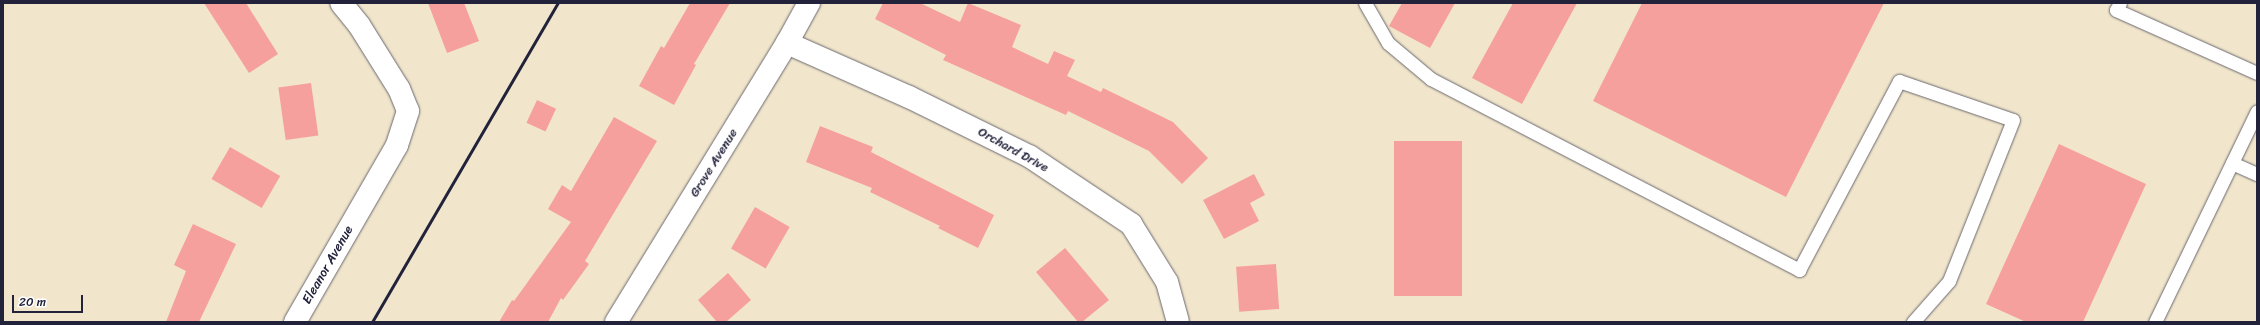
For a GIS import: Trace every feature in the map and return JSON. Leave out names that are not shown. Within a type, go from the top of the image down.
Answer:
[{"type":"street","name":"Eleanor Avenue","points":[[295,322],[397,145],[408,112],[395,83],[359,25],[341,3]]},
{"type":"street","name":"Grove Avenue","points":[[616,322],[787,43],[809,3]]},
{"type":"street","name":"Orchard Drive","points":[[787,43],[909,97],[1029,156],[1131,224],[1166,282],[1178,322]]},
{"type":"lane","points":[[1365,3],[1388,43],[1431,79],[1799,270],[1899,81],[2013,120],[1949,281],[1913,322]]},
{"type":"lane","points":[[2120,3],[2116,10],[2257,73]]},
{"type":"lane","points":[[2155,322],[2257,111]]},
{"type":"lane","points":[[2232,163],[2257,174]]},
{"type":"building","points":[[204,3],[246,3],[278,54],[249,73]]},
{"type":"building","points":[[428,3],[464,3],[479,41],[447,53]]},
{"type":"building","points":[[690,3],[730,3],[694,64],[696,65],[674,105],[639,86],[661,46],[664,48]]},
{"type":"building","points":[[883,3],[920,3],[960,22],[968,3],[1021,25],[1012,47],[1048,64],[1054,51],[1075,60],[1067,76],[1101,92],[1103,88],[1173,122],[1208,158],[1182,184],[1149,151],[1068,111],[1066,115],[943,60],[946,55],[875,19]]},
{"type":"building","points":[[1402,3],[1455,3],[1430,48],[1389,26]]},
{"type":"building","points":[[1513,3],[1577,3],[1522,104],[1472,78]]},
{"type":"building","points":[[1642,3],[1884,3],[1786,197],[1593,101]]},
{"type":"building","points":[[311,83],[318,135],[286,140],[278,88]]},
{"type":"building","points":[[537,100],[556,109],[545,132],[526,123]]},
{"type":"building","points":[[614,117],[657,141],[585,261],[589,264],[563,300],[561,298],[548,322],[499,322],[512,300],[514,301],[571,222],[548,209],[562,185],[571,191]]},
{"type":"building","points":[[820,126],[873,147],[871,152],[994,215],[978,248],[938,228],[940,226],[870,192],[872,188],[806,162]]},
{"type":"building","points":[[1394,141],[1462,141],[1462,296],[1394,296]]},
{"type":"building","points":[[2059,144],[2146,184],[2083,322],[2026,322],[1986,304]]},
{"type":"building","points":[[230,147],[280,176],[262,208],[212,179]]},
{"type":"building","points":[[1254,174],[1265,195],[1250,203],[1259,221],[1224,239],[1203,200]]},
{"type":"building","points":[[755,207],[790,227],[766,269],[731,249]]},
{"type":"building","points":[[193,224],[236,244],[199,322],[166,322],[186,271],[174,265]]},
{"type":"building","points":[[1065,248],[1109,300],[1082,322],[1078,322],[1036,272]]},
{"type":"building","points":[[1276,264],[1279,309],[1239,312],[1236,267]]},
{"type":"building","points":[[728,273],[751,300],[726,322],[717,322],[698,300]]},
{"type":"railway","points":[[372,322],[558,3]]}]
